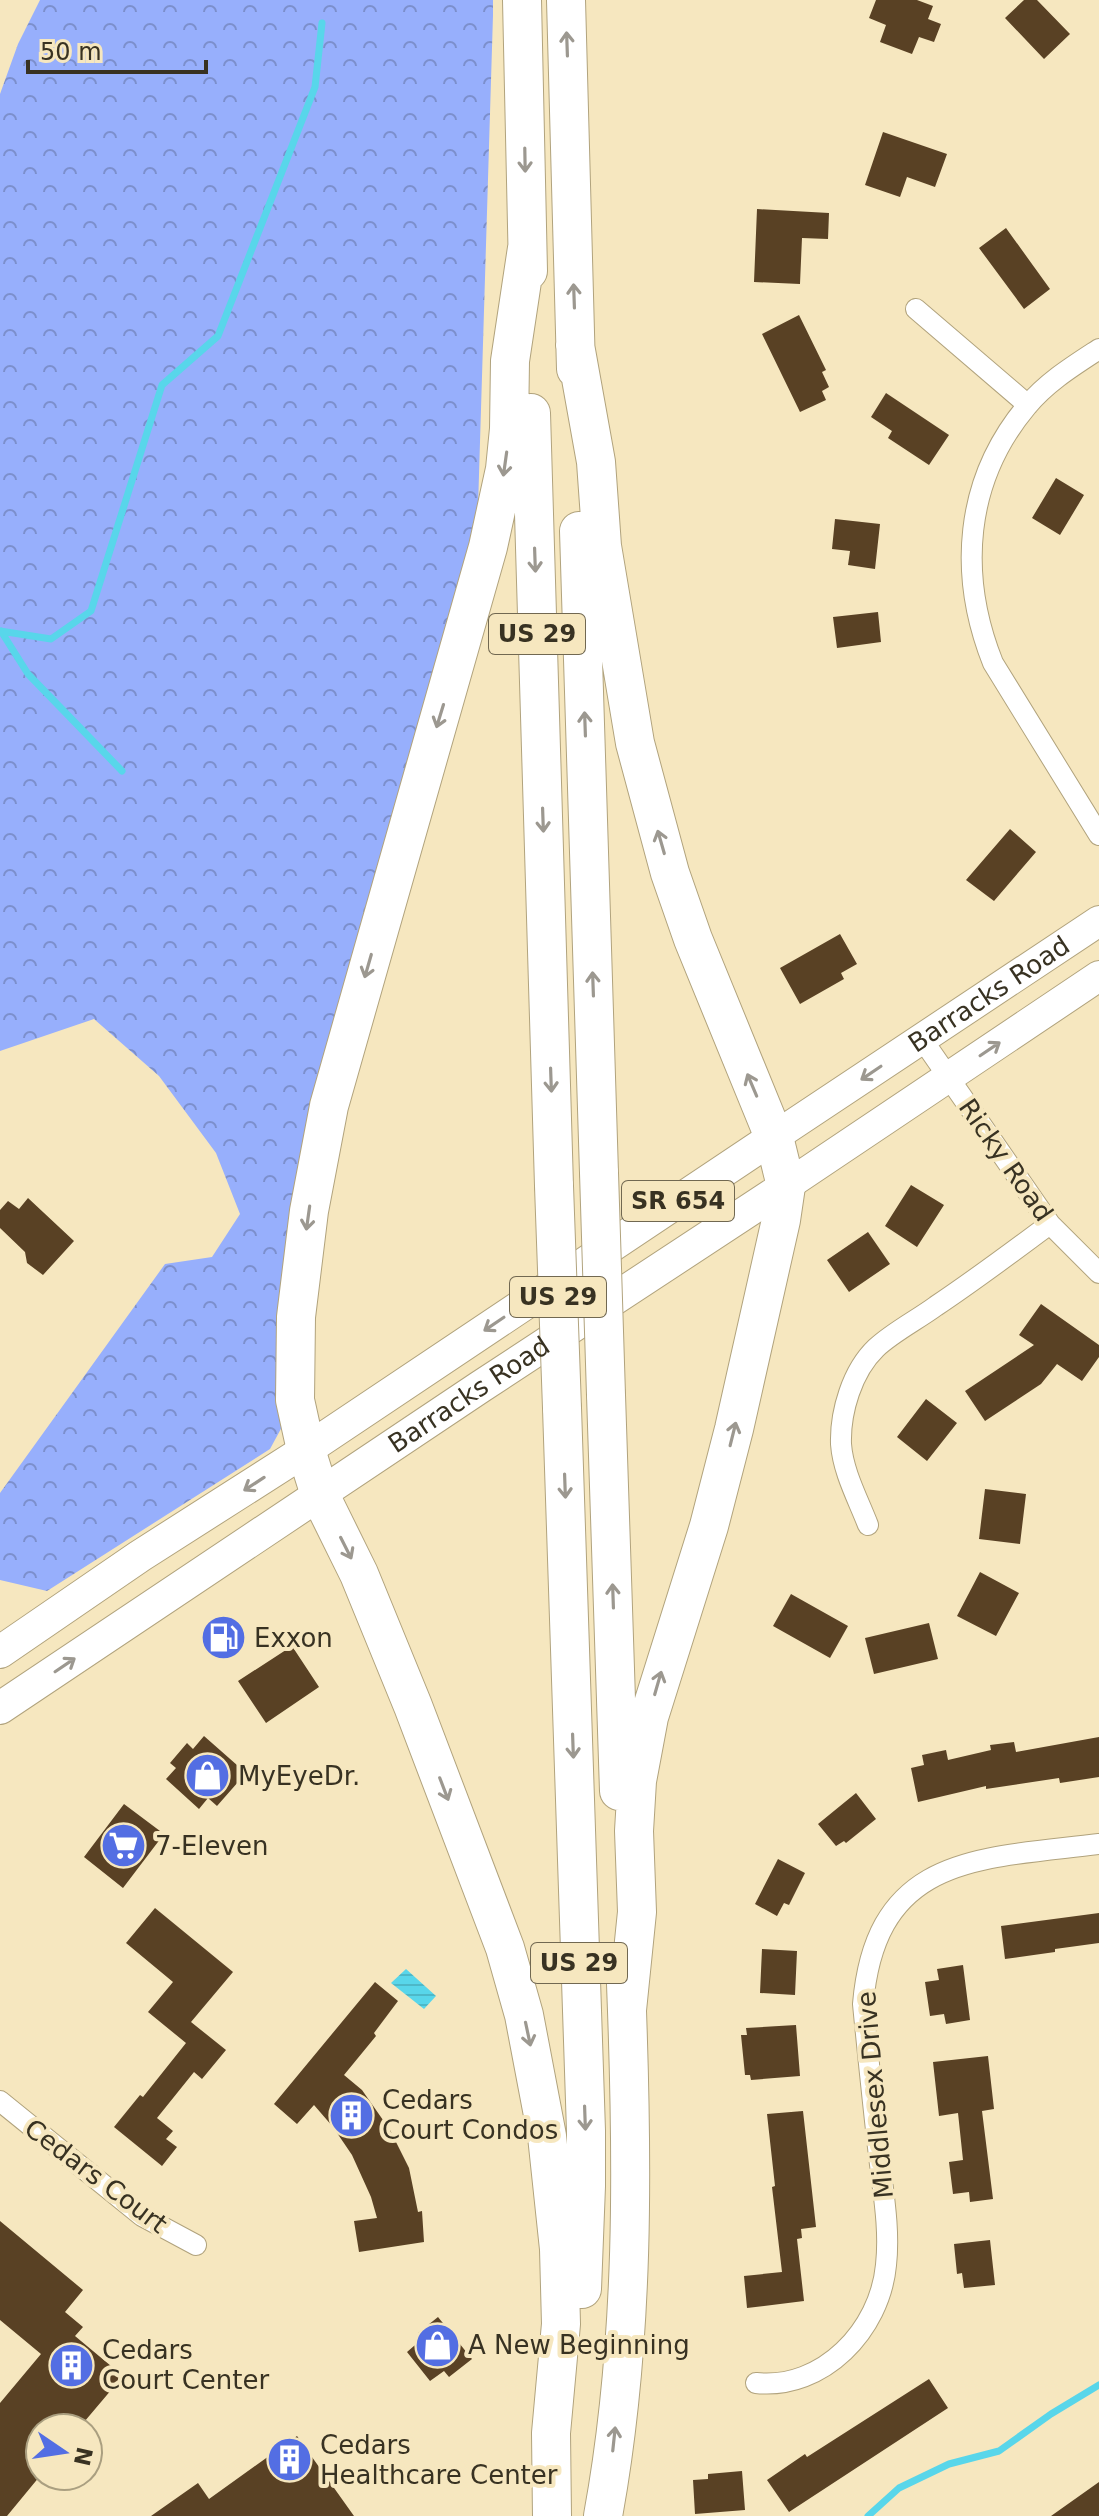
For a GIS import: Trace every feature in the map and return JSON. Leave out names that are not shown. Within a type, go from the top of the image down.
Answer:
[{"type":"highway","name":"US 29","points":[[522,0],[554,1186],[586,2186],[577,2370],[567,2460],[554,2516]]},
{"type":"highway","name":"US 29","points":[[566,0],[580,581],[632,2158],[628,2275],[619,2394],[603,2516]]},
{"type":"highway","points":[[527,248],[510,361],[505,469],[488,547],[329,1106],[309,1211],[296,1317],[295,1400],[320,1495],[359,1574],[413,1706],[505,1948],[524,2015],[547,2136],[559,2249],[561,2324],[551,2433],[554,2516]]},
{"type":"highway","points":[[575,345],[596,462],[602,546],[615,636],[643,774],[670,873],[693,939],[774,1137],[786,1186],[734,1429],[709,1526],[649,1717],[637,1781],[634,1831],[637,1912],[627,2010]]},
{"type":"main road","name":"Barracks Road","points":[[0,1652],[1099,921]]},
{"type":"main road","name":"Barracks Road","points":[[0,1708],[1099,976]]},
{"type":"street","points":[[916,309],[1028,405]]},
{"type":"street","points":[[1099,349],[1059,375],[1028,405],[1006,435],[977,501],[971,552],[975,604],[993,663],[1099,835]]},
{"type":"street","name":"Ricky Road","points":[[922,1039],[1050,1224],[1099,1273]]},
{"type":"street","points":[[868,1525],[844,1463],[841,1442],[848,1394],[862,1365],[875,1348],[1050,1224]]},
{"type":"street","name":"Middlesex Drive","points":[[756,2383],[770,2385],[796,2380],[820,2370],[857,2337],[881,2293],[886,2265],[886,2220],[863,2004],[872,1948],[882,1928],[898,1905],[914,1890],[937,1874],[963,1863],[1099,1844]]},
{"type":"street","name":"Cedars Court","points":[[0,2101],[142,2216],[196,2245]]},
{"type":"green space","points":[[40,0],[493,0],[477,541],[417,754],[283,1425],[270,1449],[47,1591],[0,1580],[0,1493],[165,1264],[212,1257],[240,1214],[216,1153],[159,1076],[94,1019],[0,1051],[0,94],[18,44]]},
{"type":"shaded area","points":[[406,1969],[436,1996],[424,2009],[391,1983]]},
{"type":"building","points":[[876,0],[917,0],[933,6],[928,19],[941,24],[934,42],[919,37],[912,54],[880,42],[886,25],[869,18]]},
{"type":"building","points":[[1024,0],[1037,0],[1070,34],[1044,59],[1005,18]]},
{"type":"building","points":[[883,132],[947,154],[935,187],[907,177],[900,197],[865,185]]},
{"type":"building","points":[[757,209],[829,213],[828,239],[802,238],[800,284],[754,282]]},
{"type":"building","points":[[1006,228],[1050,289],[1024,309],[979,248]]},
{"type":"building","points":[[799,315],[826,370],[822,372],[829,387],[822,391],[826,400],[800,412],[762,334]]},
{"type":"building","points":[[886,393],[949,435],[929,465],[888,438],[892,431],[871,417]]},
{"type":"building","points":[[1056,478],[1084,495],[1060,535],[1032,518]]},
{"type":"building","points":[[835,519],[880,524],[875,569],[848,565],[850,551],[832,549]]},
{"type":"building","points":[[878,612],[881,642],[837,648],[833,617]]},
{"type":"building","points":[[1010,829],[1036,852],[994,901],[966,880]]},
{"type":"building","points":[[840,934],[857,964],[841,973],[844,979],[800,1004],[780,968]]},
{"type":"building","points":[[911,1185],[944,1205],[917,1247],[885,1226]]},
{"type":"building","points":[[28,1198],[74,1241],[43,1275],[27,1263],[25,1252],[0,1228],[0,1210],[8,1201],[19,1209]]},
{"type":"building","points":[[868,1232],[890,1264],[849,1292],[827,1260]]},
{"type":"building","points":[[1041,1304],[1099,1345],[1099,1357],[1082,1381],[1057,1364],[1041,1384],[985,1421],[965,1391],[1034,1345],[1019,1335]]},
{"type":"building","points":[[926,1399],[957,1423],[927,1461],[897,1437]]},
{"type":"building","points":[[985,1489],[1026,1494],[1020,1544],[979,1539]]},
{"type":"building","points":[[980,1572],[1019,1593],[996,1636],[957,1616]]},
{"type":"building","points":[[791,1594],[848,1626],[830,1658],[773,1626]]},
{"type":"building","points":[[929,1623],[938,1659],[874,1674],[865,1638]]},
{"type":"building","points":[[292,1646],[319,1687],[266,1723],[238,1681]]},
{"type":"building","name":"MyEyeDr.","points":[[204,1736],[246,1773],[217,1806],[208,1798],[199,1809],[166,1779],[176,1768],[170,1763],[187,1743],[193,1749]]},
{"type":"building","points":[[1099,1737],[1099,1777],[1060,1783],[1059,1778],[986,1789],[986,1786],[918,1802],[911,1768],[924,1765],[922,1755],[946,1750],[948,1760],[991,1750],[990,1745],[1014,1742],[1016,1752]]},
{"type":"building","points":[[856,1793],[876,1819],[846,1843],[844,1841],[836,1846],[818,1824]]},
{"type":"building","name":"7-Eleven","points":[[124,1804],[164,1834],[123,1888],[84,1857]]},
{"type":"building","points":[[778,1859],[805,1873],[789,1905],[784,1903],[777,1916],[755,1904]]},
{"type":"building","points":[[155,1908],[233,1972],[191,2022],[226,2050],[202,2079],[194,2072],[157,2118],[173,2131],[166,2139],[177,2147],[162,2166],[114,2127],[140,2095],[143,2097],[186,2043],[148,2012],[173,1982],[126,1943]]},
{"type":"building","points":[[1099,1913],[1099,1943],[1005,1959],[1001,1926]]},
{"type":"building","points":[[762,1949],[797,1951],[795,1995],[760,1993]]},
{"type":"building","points":[[963,1965],[970,2020],[946,2024],[944,2014],[930,2016],[925,1982],[939,1980],[937,1969]]},
{"type":"building","name":"Cedars Court Condos","points":[[375,1982],[398,2001],[374,2033],[376,2036],[344,2075],[362,2090],[390,2130],[409,2168],[418,2212],[422,2211],[424,2242],[359,2252],[354,2221],[377,2218],[352,2155],[314,2105],[297,2124],[274,2104]]},
{"type":"building","points":[[796,2025],[800,2076],[751,2080],[750,2075],[745,2075],[741,2035],[747,2035],[746,2028]]},
{"type":"building","points":[[988,2056],[994,2109],[982,2111],[993,2199],[970,2202],[969,2192],[953,2194],[949,2162],[963,2160],[958,2113],[939,2116],[933,2062]]},
{"type":"building","points":[[803,2111],[816,2227],[801,2229],[802,2238],[797,2239],[804,2301],[747,2308],[744,2276],[782,2272],[767,2114]]},
{"type":"building","name":"Cedars Court Center","points":[[0,2221],[83,2290],[65,2312],[83,2327],[75,2336],[123,2376],[93,2412],[24,2412],[24,2492],[27,2492],[7,2516],[0,2516],[0,2403],[41,2354],[0,2320]]},
{"type":"building","points":[[990,2240],[995,2285],[964,2288],[962,2273],[957,2274],[954,2244]]},
{"type":"building","name":"A New Beginning","points":[[438,2317],[472,2359],[449,2377],[444,2371],[430,2381],[407,2352],[422,2339],[418,2333]]},
{"type":"building","points":[[929,2379],[948,2408],[789,2512],[767,2480]]},
{"type":"building","name":"Cedars Healthcare Center","points":[[297,2436],[354,2516],[151,2516],[198,2483],[209,2499]]},
{"type":"building","points":[[742,2471],[745,2510],[695,2514],[693,2480],[708,2479],[708,2474]]},
{"type":"building","points":[[1099,2482],[1099,2516],[1051,2516]]},
{"type":"waterway","points":[[0,631],[51,639],[91,611],[162,385],[218,336],[315,87],[322,23]]},
{"type":"waterway","points":[[1,631],[28,674],[122,771]]},
{"type":"waterway","points":[[868,2516],[899,2488],[949,2464],[999,2451],[1099,2385]]},
{"type":"place","name":"Exxon","points":[[223,1638]]},
{"type":"place","name":"MyEyeDr.","points":[[207,1776]]},
{"type":"place","name":"7-Eleven","points":[[124,1846]]},
{"type":"place","name":"Cedars Court Condos","points":[[351,2115]]},
{"type":"place","name":"A New Beginning","points":[[437,2345]]},
{"type":"place","name":"Cedars Court Center","points":[[71,2365]]},
{"type":"place","name":"Cedars Healthcare Center","points":[[289,2460]]}]
